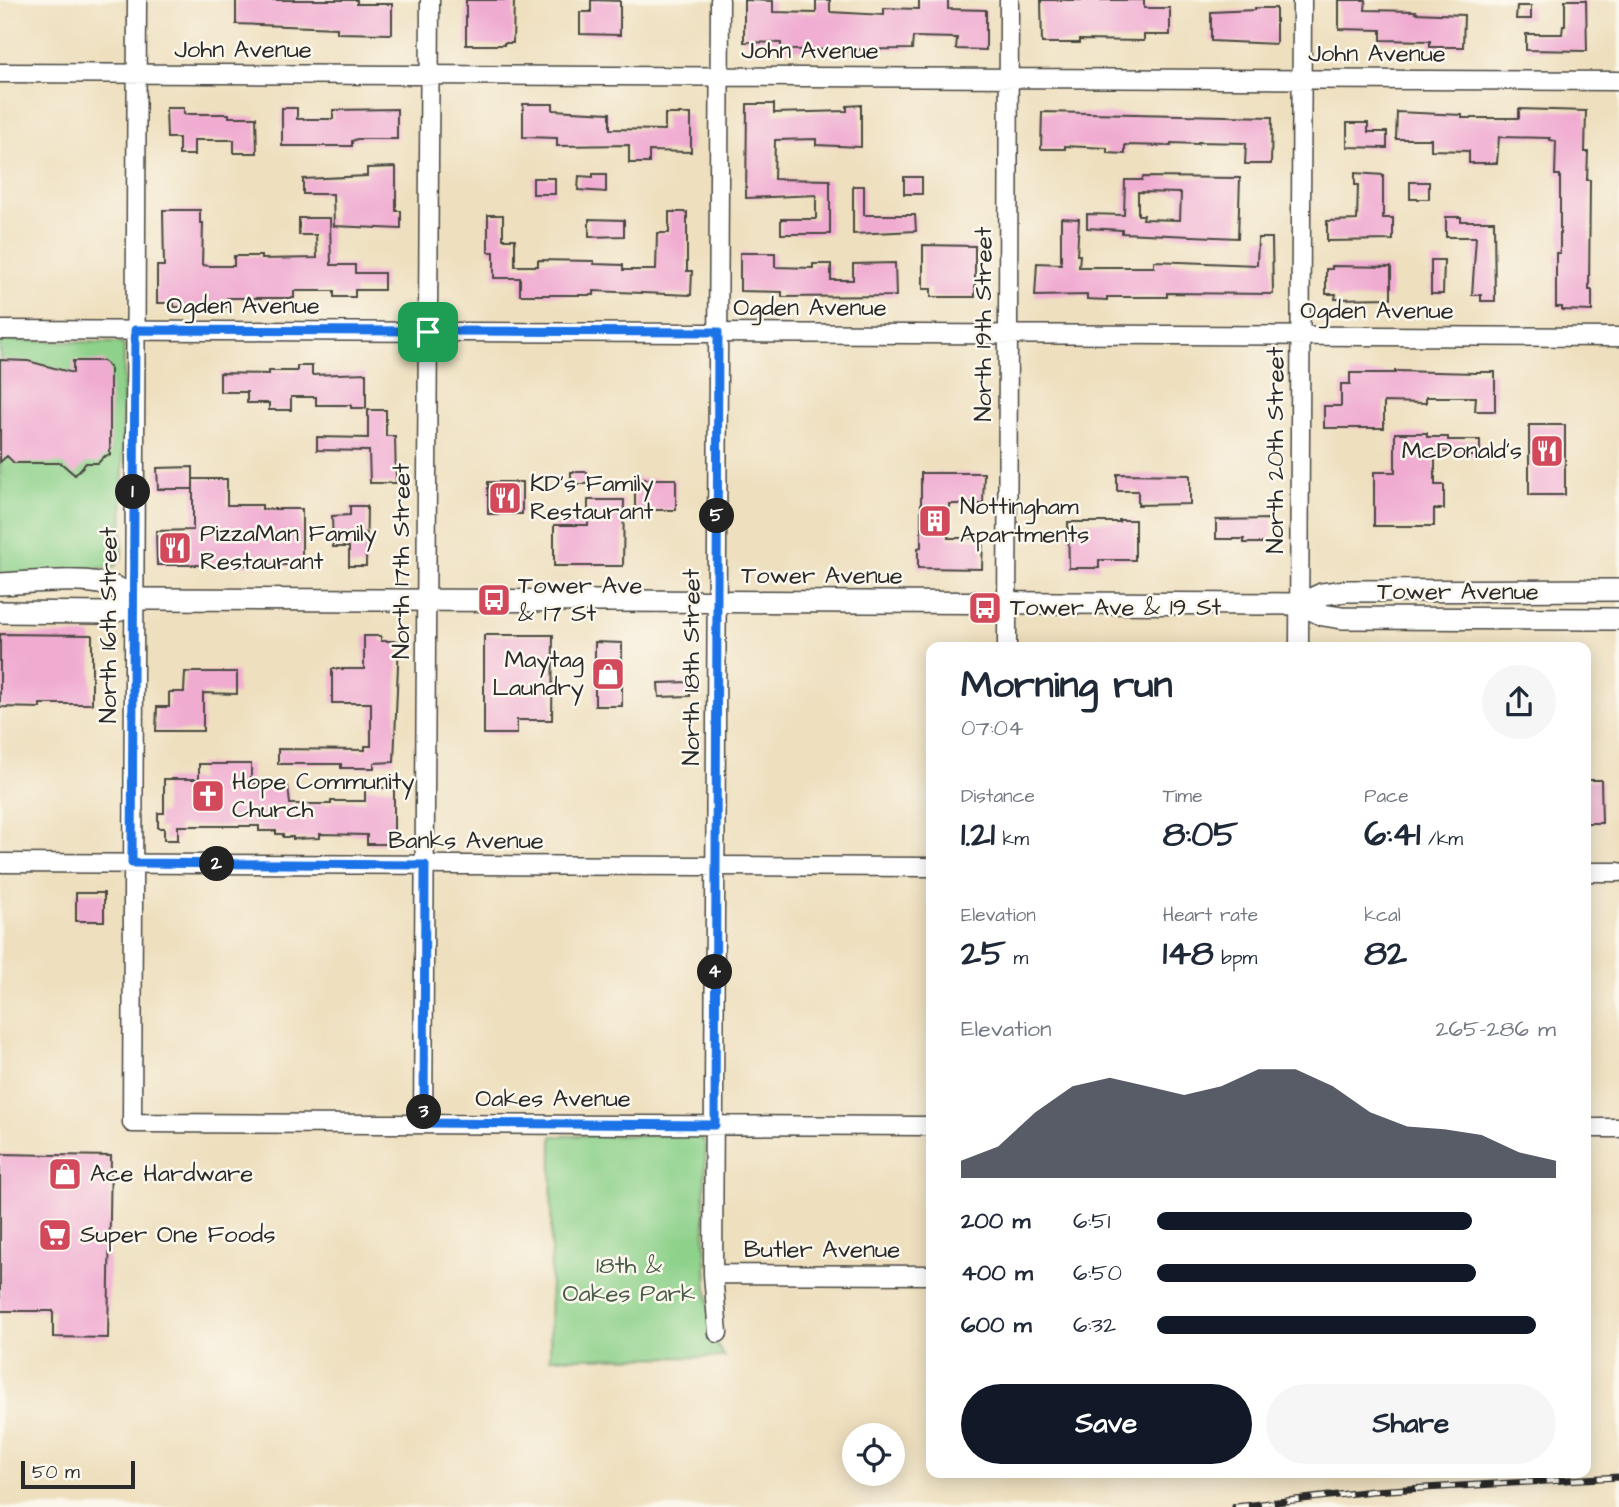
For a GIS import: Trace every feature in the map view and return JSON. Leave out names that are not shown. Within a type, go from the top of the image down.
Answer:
[{"type":"main road","name":"Tower Avenue","points":[[0,584],[101,583],[121,588],[134,599]]},
{"type":"main road","name":"Tower Avenue","points":[[0,612],[109,613],[120,610],[134,599],[1300,604],[1322,594],[1346,591],[1619,590]]},
{"type":"main road","name":"Tower Avenue","points":[[1300,604],[1323,615],[1342,618],[1619,619]]},
{"type":"street","name":"North 16th Street","points":[[132,1123],[137,0]]},
{"type":"street","name":"North 17th Street","points":[[424,1123],[430,0]]},
{"type":"street","name":"North 18th Street","points":[[718,1333],[713,1274],[720,0]]},
{"type":"street","name":"North 19th Street","points":[[1007,642],[1009,0]]},
{"type":"street","name":"North 20th Street","points":[[1299,642],[1302,0]]},
{"type":"street","name":"John Avenue","points":[[0,73],[1619,80]]},
{"type":"street","name":"Ogden Avenue","points":[[0,330],[1619,337]]},
{"type":"street","name":"Banks Avenue","points":[[0,863],[926,867]]},
{"type":"street","points":[[1591,872],[1619,872]]},
{"type":"street","name":"Oakes Avenue","points":[[132,1123],[926,1126]]},
{"type":"street","points":[[1591,1128],[1619,1128]]},
{"type":"street","name":"Butler Avenue","points":[[713,1274],[926,1275]]},
{"type":"green space","points":[[0,340],[120,343],[124,346],[122,557],[114,567],[0,575]]},
{"type":"green space","name":"18th & Oakes Park","points":[[689,1135],[703,1140],[706,1145],[704,1211],[707,1288],[711,1326],[716,1344],[725,1357],[550,1358],[552,1136]]},
{"type":"building","points":[[236,0],[357,0],[357,4],[392,4],[392,34],[337,33],[337,28],[236,24]]},
{"type":"building","points":[[466,0],[514,0],[513,43],[466,45]]},
{"type":"building","points":[[591,0],[620,1],[620,35],[580,34],[580,12],[591,12]]},
{"type":"building","points":[[744,0],[773,1],[773,12],[816,13],[816,0],[830,0],[830,12],[884,15],[884,8],[919,9],[919,0],[948,0],[948,9],[986,10],[986,50],[956,49],[957,38],[913,37],[912,49],[781,50],[781,43],[744,42]]},
{"type":"building","points":[[1041,0],[1144,0],[1144,8],[1170,8],[1170,35],[1144,35],[1144,41],[1079,40],[1079,43],[1042,43]]},
{"type":"building","points":[[1339,0],[1366,0],[1365,10],[1464,15],[1463,47],[1430,47],[1430,41],[1381,40],[1381,30],[1339,29]]},
{"type":"building","points":[[1565,0],[1586,0],[1587,51],[1526,50],[1526,34],[1562,34],[1565,26]]},
{"type":"building","points":[[1517,6],[1531,6],[1531,19],[1516,19]]},
{"type":"building","points":[[1276,8],[1276,44],[1211,41],[1211,12]]},
{"type":"building","points":[[523,104],[553,104],[553,110],[610,113],[610,129],[665,130],[665,114],[691,114],[691,152],[649,151],[649,163],[629,163],[629,145],[557,146],[557,138],[523,137]]},
{"type":"building","points":[[747,104],[774,104],[774,113],[847,111],[847,106],[861,105],[861,147],[816,145],[816,139],[775,140],[774,179],[830,180],[830,234],[781,234],[781,219],[816,219],[816,195],[746,198]]},
{"type":"building","points":[[166,108],[184,108],[184,114],[256,117],[257,153],[234,153],[234,140],[194,140],[194,155],[179,155],[179,138],[167,138]]},
{"type":"building","points":[[282,108],[297,108],[297,119],[333,119],[333,110],[397,109],[397,139],[357,139],[352,141],[352,146],[282,146]]},
{"type":"building","points":[[1519,109],[1586,111],[1585,152],[1588,152],[1587,180],[1590,180],[1589,290],[1592,290],[1592,311],[1562,310],[1562,307],[1556,307],[1556,253],[1560,253],[1560,175],[1555,175],[1556,141],[1550,138],[1499,137],[1497,163],[1469,163],[1469,151],[1431,150],[1431,139],[1396,139],[1397,112],[1462,115],[1462,118],[1519,118]]},
{"type":"building","points":[[1042,112],[1272,117],[1271,164],[1245,164],[1246,143],[1125,145],[1125,154],[1107,153],[1107,148],[1065,146],[1065,149],[1041,149]]},
{"type":"building","points":[[1347,123],[1368,123],[1368,132],[1387,132],[1387,148],[1347,147]]},
{"type":"building","points":[[396,167],[396,211],[401,211],[401,229],[334,226],[333,194],[303,194],[303,179],[367,176],[367,168]]},
{"type":"building","points":[[1355,173],[1383,175],[1383,218],[1393,218],[1393,240],[1327,241],[1327,221],[1357,220],[1358,185],[1355,185]]},
{"type":"building","points":[[593,174],[606,174],[606,192],[578,190],[579,176],[593,177]]},
{"type":"building","points":[[904,177],[922,177],[922,194],[904,194]]},
{"type":"building","points":[[1143,177],[1240,178],[1238,238],[1122,233],[1122,230],[1087,228],[1087,214],[1124,215],[1125,180],[1142,180]],"holes":[[[1138,192],[1181,193],[1180,220],[1143,219],[1144,215],[1138,215]]]},
{"type":"building","points":[[533,178],[555,178],[555,194],[533,194]]},
{"type":"building","points":[[1410,182],[1429,182],[1429,199],[1410,199]]},
{"type":"building","points":[[853,186],[864,186],[864,215],[915,215],[916,231],[853,234]]},
{"type":"building","points":[[163,210],[200,210],[200,223],[203,223],[202,265],[211,266],[234,266],[234,256],[261,256],[261,259],[317,258],[316,235],[299,235],[299,218],[330,218],[331,265],[355,265],[355,273],[384,273],[384,290],[355,290],[355,297],[334,297],[334,291],[294,291],[294,298],[227,298],[227,307],[174,307],[174,303],[157,303],[157,266],[164,266]]},
{"type":"building","points":[[669,212],[687,212],[687,271],[692,271],[691,295],[594,291],[594,295],[520,295],[520,278],[494,278],[494,252],[488,252],[488,215],[503,215],[503,239],[515,239],[515,266],[538,266],[538,260],[594,261],[594,264],[623,265],[623,270],[656,270],[657,233],[669,233]]},
{"type":"building","points":[[1446,217],[1461,217],[1461,221],[1494,221],[1495,301],[1481,301],[1481,295],[1472,295],[1476,237],[1446,237]]},
{"type":"building","points":[[1061,218],[1079,219],[1079,267],[1154,267],[1154,261],[1257,265],[1258,238],[1272,238],[1273,294],[1167,293],[1167,297],[1107,297],[1107,300],[1087,299],[1087,295],[1035,296],[1037,263],[1061,264]]},
{"type":"building","points":[[589,219],[624,220],[624,236],[589,237]]},
{"type":"building","points":[[923,245],[975,246],[975,297],[931,297],[931,289],[923,289]]},
{"type":"building","points":[[740,253],[775,253],[775,267],[813,268],[813,264],[831,264],[831,280],[853,280],[853,264],[895,263],[896,296],[782,297],[782,292],[740,291]]},
{"type":"building","points":[[1431,260],[1444,260],[1443,294],[1431,294]]},
{"type":"building","points":[[1332,266],[1391,267],[1391,298],[1335,299],[1336,294],[1326,294],[1326,269],[1332,269]]},
{"type":"building","points":[[0,360],[28,361],[73,373],[73,361],[104,361],[110,368],[110,455],[98,463],[86,463],[75,475],[61,463],[14,463],[7,456],[0,462]]},
{"type":"building","points":[[297,366],[312,366],[312,375],[366,373],[366,408],[316,405],[316,397],[291,397],[291,410],[269,410],[269,403],[247,403],[247,392],[220,392],[220,373],[269,374],[269,371],[297,371]]},
{"type":"building","points":[[1495,372],[1495,411],[1475,411],[1476,397],[1426,397],[1426,403],[1384,402],[1384,428],[1324,428],[1324,406],[1341,406],[1341,384],[1350,384],[1350,373]]},
{"type":"building","points":[[368,410],[386,410],[386,436],[395,436],[396,483],[370,483],[369,451],[317,450],[317,437],[368,438]]},
{"type":"building","name":"McDonald's","points":[[1529,425],[1565,425],[1565,495],[1529,495]]},
{"type":"building","points":[[1395,433],[1427,433],[1427,437],[1448,437],[1448,440],[1480,440],[1480,456],[1465,456],[1465,452],[1435,452],[1435,485],[1444,485],[1444,509],[1434,509],[1434,526],[1374,526],[1374,472],[1395,472]]},
{"type":"building","points":[[193,467],[193,489],[158,489],[157,468]]},
{"type":"building","points":[[571,472],[587,472],[587,484],[571,484]]},
{"type":"building","name":"Nottingham Apartments","points":[[921,473],[984,473],[983,504],[949,504],[948,538],[983,538],[982,569],[918,568],[918,548],[921,547]]},
{"type":"building","points":[[1117,474],[1190,475],[1190,504],[1138,505],[1138,491],[1117,491]]},
{"type":"building","points":[[193,479],[227,479],[227,505],[262,505],[262,509],[302,509],[302,565],[157,565],[156,531],[193,530]]},
{"type":"building","points":[[635,479],[676,479],[676,510],[635,510]]},
{"type":"building","name":"KD's Family Restaurant","points":[[488,482],[522,482],[522,514],[488,514]]},
{"type":"building","points":[[588,500],[624,500],[623,566],[554,566],[554,525],[588,525]]},
{"type":"building","points":[[350,506],[367,506],[366,566],[349,566],[349,547],[333,547],[332,516],[350,515]]},
{"type":"building","points":[[1272,519],[1272,543],[1216,539],[1216,520]]},
{"type":"building","points":[[1135,520],[1135,560],[1099,560],[1099,568],[1069,568],[1068,522]]},
{"type":"building","points":[[0,634],[92,635],[92,704],[40,704],[40,708],[0,707]]},
{"type":"building","points":[[484,635],[553,635],[552,720],[517,720],[517,734],[484,734]]},
{"type":"building","points":[[364,636],[381,636],[381,641],[399,641],[394,762],[374,763],[374,768],[341,768],[341,764],[278,764],[278,749],[365,750],[365,746],[371,746],[371,703],[332,703],[332,669],[364,669]]},
{"type":"building","name":"Maytag Laundry","points":[[595,642],[622,643],[622,706],[595,706]]},
{"type":"building","points":[[185,672],[237,672],[237,694],[203,693],[203,731],[156,731],[157,707],[169,707],[169,692],[184,692]]},
{"type":"building","points":[[690,682],[690,696],[659,697],[658,683]]},
{"type":"building","points":[[199,764],[251,764],[251,783],[288,786],[290,804],[365,801],[365,788],[394,788],[394,844],[367,844],[367,835],[320,834],[320,838],[293,839],[276,834],[276,831],[259,831],[259,826],[178,826],[178,840],[164,840],[164,828],[158,828],[158,813],[164,813],[164,779],[199,779]]},
{"type":"building","points":[[1591,780],[1601,780],[1602,823],[1591,823]]},
{"type":"building","points":[[76,893],[104,893],[104,921],[76,921]]},
{"type":"building","name":"Super One Foods","points":[[0,1154],[111,1156],[108,1338],[53,1337],[53,1311],[0,1311]]},
{"type":"railway","points":[[1235,1507],[1372,1491],[1619,1477]]},
{"type":"place","name":"McDonald's","points":[[1547,451]]},
{"type":"place","name":"KD's Family Restaurant","points":[[505,498]]},
{"type":"place","name":"Nottingham Apartments","points":[[935,521]]},
{"type":"place","name":"PizzaMan Family Restaurant","points":[[175,548]]},
{"type":"place","name":"Tower Ave & 17 St","points":[[494,600]]},
{"type":"place","name":"Tower Ave & 19 St","points":[[985,608]]},
{"type":"place","name":"Maytag Laundry","points":[[608,674]]},
{"type":"place","name":"Hope Community Church","points":[[208,796]]},
{"type":"place","name":"Ace Hardware","points":[[65,1174]]},
{"type":"place","name":"Super One Foods","points":[[55,1235]]},
{"type":"route","points":[[135,330],[428,332],[718,332],[715,1125],[424,1123],[425,865],[132,863],[135,330]]}]
